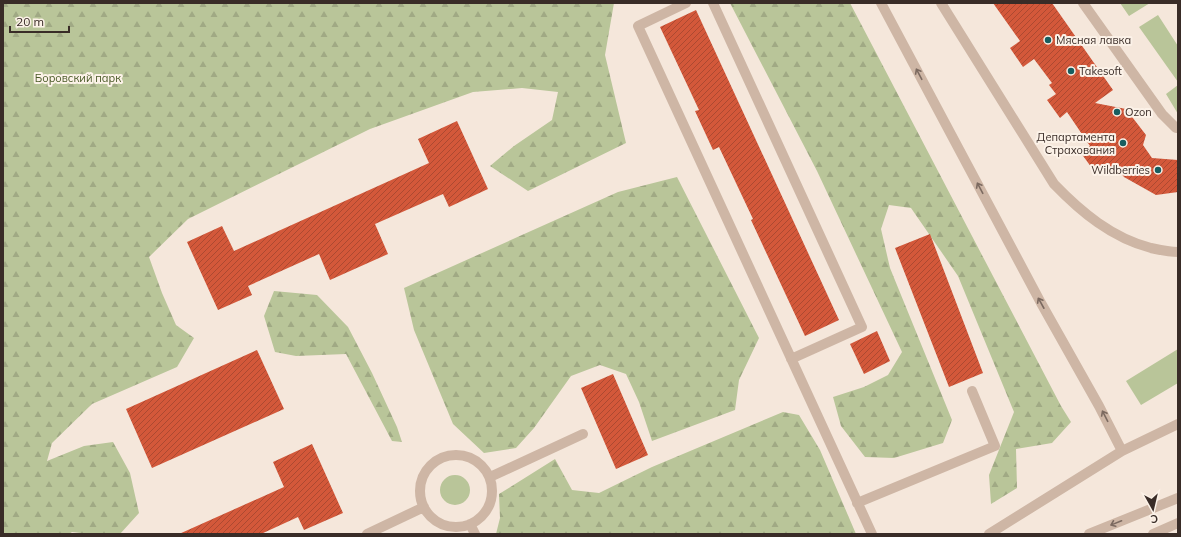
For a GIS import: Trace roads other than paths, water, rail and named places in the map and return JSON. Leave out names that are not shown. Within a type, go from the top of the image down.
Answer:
[{"type":"street","points":[[686,3],[638,26],[872,534]]},
{"type":"street","points":[[713,3],[862,327],[791,360]]},
{"type":"street","points":[[882,3],[1041,303],[1099,406],[1122,451]]},
{"type":"street","points":[[941,3],[1054,184],[1071,202],[1095,221],[1123,239],[1147,247],[1169,252],[1178,252]]},
{"type":"street","points":[[1083,3],[1162,114],[1176,128],[1178,128]]},
{"type":"street","points":[[857,503],[995,446],[972,391]]},
{"type":"street","points":[[989,534],[1122,451],[1178,424]]},
{"type":"street","points":[[490,477],[583,434]]},
{"type":"street","points":[[461,454],[472,458],[482,465],[490,477],[493,486],[492,498],[488,509],[480,518],[470,524],[458,527],[446,526],[435,521],[421,502],[420,490],[422,478],[428,467],[437,459],[448,455],[461,454]]},
{"type":"street","points":[[1089,534],[1178,498]]},
{"type":"street","points":[[367,534],[424,507]]},
{"type":"street","points":[[1153,534],[1178,523]]},
{"type":"street","points":[[470,524],[475,534]]},
{"type":"place","name":"Мясная лавка","points":[[1048,40]]},
{"type":"place","name":"Takesoft","points":[[1071,71]]},
{"type":"place","name":"Ozon","points":[[1117,112]]},
{"type":"place","name":"Департамента Страхования","points":[[1123,143]]},
{"type":"place","name":"Wildberries","points":[[1158,170]]},
{"type":"park label","name":"Боровский парк","points":[[78,78]]}]
